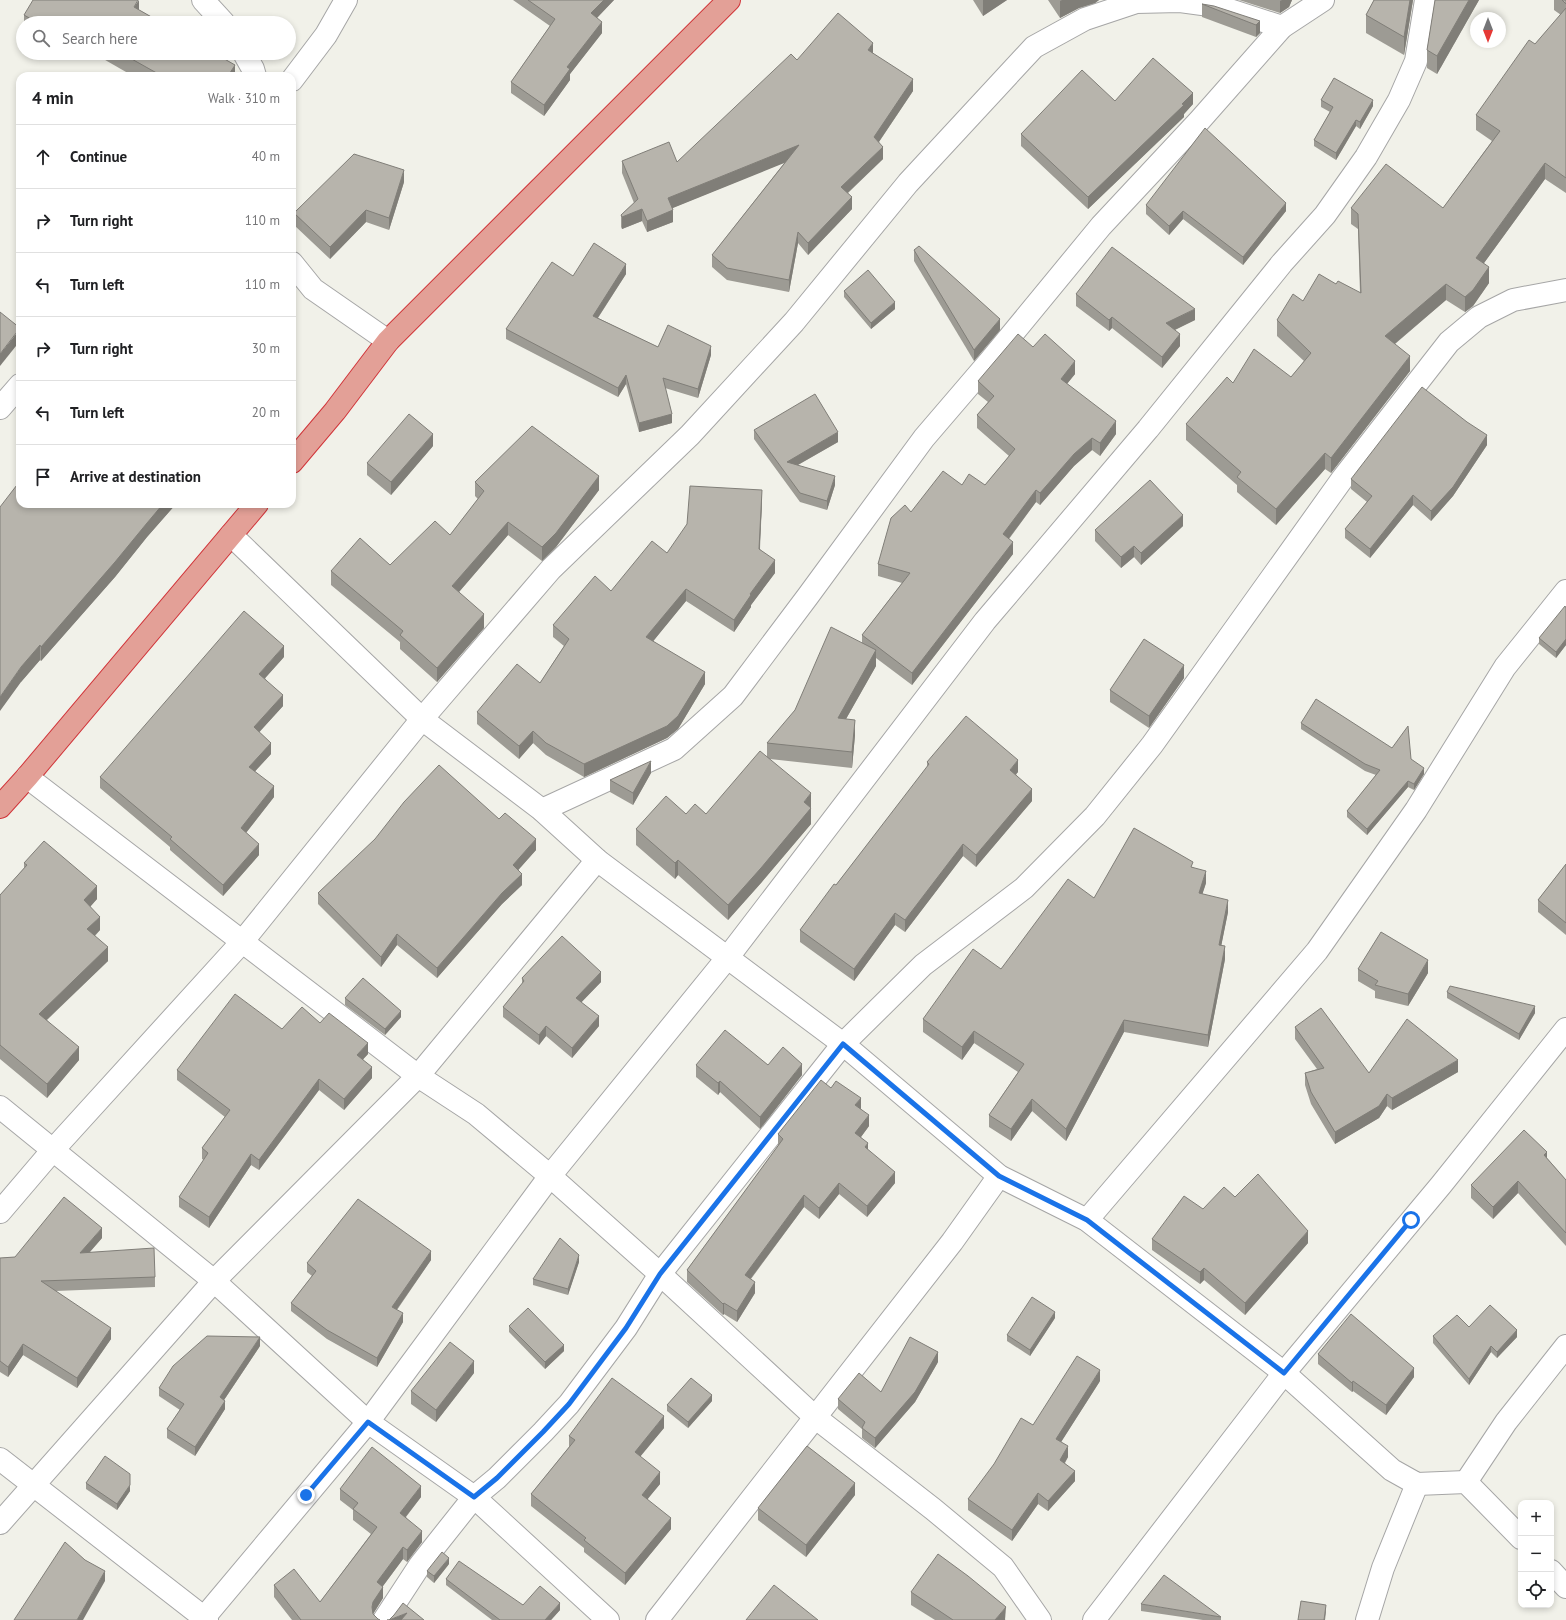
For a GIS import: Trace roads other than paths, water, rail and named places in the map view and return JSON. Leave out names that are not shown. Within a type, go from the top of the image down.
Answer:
[{"type":"highway","points":[[296,457],[335,411],[388,341],[729,0]]},
{"type":"highway","points":[[0,808],[254,508]]},
{"type":"street","points":[[203,0],[218,16]]},
{"type":"street","points":[[296,75],[326,36],[346,0]]},
{"type":"street","points":[[0,1212],[52,1151],[242,942],[422,719],[551,569],[690,435],[794,322],[908,183],[1034,47],[1084,19],[1136,2],[1180,0],[1217,6],[1282,27]]},
{"type":"street","points":[[542,810],[674,749],[733,696],[924,438],[995,355],[1101,226],[1205,114],[1282,27],[1324,0]]},
{"type":"street","points":[[0,1459],[204,1619],[368,1422],[550,1176],[728,957],[985,621],[1148,429],[1282,263],[1325,215],[1366,157],[1399,100],[1416,61],[1426,0]]},
{"type":"street","points":[[248,60],[254,72]]},
{"type":"street","points":[[296,268],[313,289],[388,341]]},
{"type":"street","points":[[296,285],[313,289]]},
{"type":"street","points":[[384,1620],[420,1565],[474,1497],[497,1478],[569,1404],[626,1328],[660,1274],[843,1044],[923,965],[1024,888],[1095,816],[1156,739],[1343,478],[1449,342],[1479,317],[1513,300],[1566,290]]},
{"type":"street","points":[[0,408],[16,390]]},
{"type":"street","points":[[231,535],[422,719],[542,810],[597,860],[843,1044],[999,1176],[1087,1220],[1284,1373],[1392,1470],[1417,1484],[1466,1482],[1519,1536]]},
{"type":"street","points":[[1087,1220],[1317,951],[1416,810],[1505,667],[1566,591]]},
{"type":"street","points":[[27,777],[418,1076],[476,1114],[550,1176],[660,1274],[816,1418],[933,1509],[1003,1567],[1040,1620]]},
{"type":"street","points":[[0,1523],[214,1281],[418,1076],[597,860]]},
{"type":"street","points":[[1094,1620],[1284,1373],[1446,1178],[1566,1029]]},
{"type":"street","points":[[0,1107],[52,1151],[214,1281],[368,1422],[474,1497],[608,1620]]},
{"type":"street","points":[[657,1620],[952,1242],[999,1176]]},
{"type":"street","points":[[1466,1482],[1506,1422],[1566,1346]]},
{"type":"street","points":[[1367,1620],[1382,1568],[1417,1484]]},
{"type":"street","points":[[1552,1572],[1566,1587]]}]
